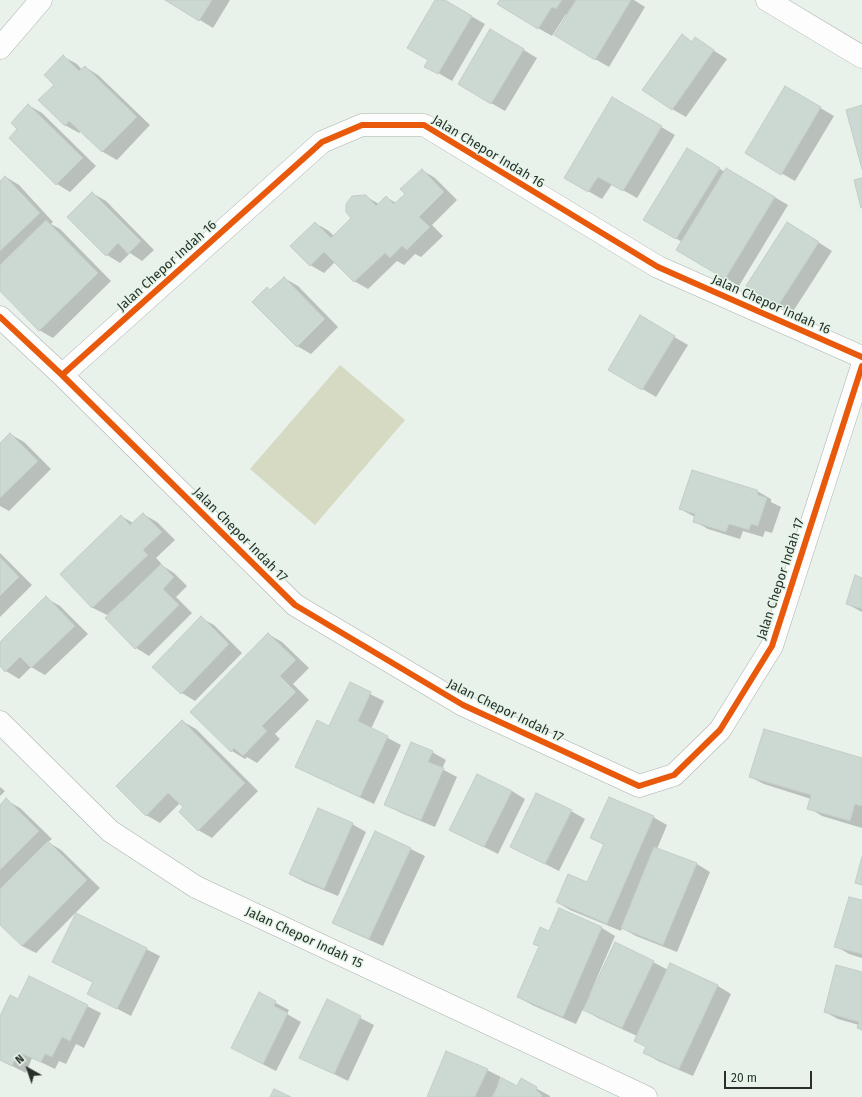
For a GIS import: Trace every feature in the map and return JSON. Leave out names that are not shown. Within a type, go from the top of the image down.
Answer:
[{"type":"street","points":[[0,47],[41,0]]},
{"type":"street","points":[[766,0],[862,57]]},
{"type":"street","name":"Jalan Chepor Indah 16","points":[[62,375],[322,142],[362,125],[424,125],[658,267],[862,357]]},
{"type":"street","name":"Jalan Chepor Indah 17","points":[[0,317],[62,375],[295,605],[464,705],[639,786],[674,776],[720,730],[772,646],[862,366]]},
{"type":"street","name":"Jalan Chepor Indah 15","points":[[0,722],[110,831],[196,888],[646,1097]]},
{"type":"green space","points":[[340,365],[405,420],[315,525],[250,469]]},
{"type":"building","points":[[165,0],[212,0],[199,21]]},
{"type":"building","points":[[435,0],[445,0],[472,16],[438,74],[424,67],[428,60],[407,48]]},
{"type":"building","points":[[500,0],[562,0],[556,9],[552,7],[538,29],[497,4]]},
{"type":"building","points":[[576,0],[631,0],[595,60],[554,35]]},
{"type":"building","points":[[490,29],[524,49],[491,104],[458,84]]},
{"type":"building","points":[[682,34],[692,42],[695,37],[714,50],[672,110],[642,90]]},
{"type":"building","points":[[63,55],[79,71],[85,66],[137,117],[102,152],[69,121],[65,126],[38,100],[54,85],[44,75]]},
{"type":"building","points":[[785,86],[821,107],[781,175],[745,153]]},
{"type":"building","points":[[612,97],[662,126],[623,191],[598,177],[588,192],[564,178]]},
{"type":"building","points":[[28,104],[83,158],[56,185],[9,138],[17,129],[11,123]]},
{"type":"building","points":[[862,105],[862,169],[846,110]]},
{"type":"building","points":[[687,148],[720,168],[676,239],[643,220]]},
{"type":"building","points":[[726,168],[775,197],[725,279],[676,250]]},
{"type":"building","points":[[422,169],[444,192],[419,217],[430,227],[407,250],[402,246],[390,258],[385,253],[354,282],[324,252],[310,266],[290,246],[315,222],[331,238],[351,218],[346,212],[346,204],[352,196],[366,195],[376,206],[386,196],[394,204],[405,194],[400,189]]},
{"type":"building","points":[[5,176],[40,213],[0,251],[0,181]]},
{"type":"building","points":[[862,178],[862,208],[861,208],[854,180]]},
{"type":"building","points":[[92,192],[141,241],[128,254],[118,243],[106,256],[67,217]]},
{"type":"building","points":[[46,220],[98,273],[39,331],[0,291],[0,265]]},
{"type":"building","points":[[787,222],[819,242],[778,306],[746,286]]},
{"type":"building","points":[[284,277],[325,319],[297,347],[252,302],[267,287],[270,290]]},
{"type":"building","points":[[640,315],[675,336],[642,390],[608,370]]},
{"type":"building","points":[[10,433],[38,461],[0,498],[0,443]]},
{"type":"building","points":[[692,470],[757,490],[758,495],[767,498],[758,526],[751,524],[749,530],[729,524],[726,532],[693,522],[695,514],[679,509]]},
{"type":"building","points":[[143,513],[162,532],[143,550],[148,555],[92,608],[60,574],[121,515],[130,525]]},
{"type":"building","points":[[0,557],[19,577],[0,596]]},
{"type":"building","points":[[161,564],[174,577],[163,589],[179,605],[135,649],[105,618]]},
{"type":"building","points":[[855,575],[862,578],[862,609],[846,604]]},
{"type":"building","points":[[46,596],[75,626],[31,668],[20,657],[5,672],[0,666],[0,642]]},
{"type":"building","points":[[201,616],[229,644],[181,694],[152,667]]},
{"type":"building","points":[[268,633],[296,660],[280,676],[296,692],[262,726],[267,731],[243,756],[234,748],[231,752],[190,712]]},
{"type":"building","points":[[350,682],[371,692],[358,721],[388,736],[360,797],[295,767],[317,720],[329,726]]},
{"type":"building","points":[[182,720],[245,783],[198,831],[179,812],[183,807],[168,793],[146,816],[116,786]]},
{"type":"building","points":[[764,729],[862,758],[862,804],[861,806],[855,804],[850,821],[807,809],[811,795],[749,777]]},
{"type":"building","points":[[411,742],[433,751],[428,762],[444,768],[421,820],[384,805]]},
{"type":"building","points":[[477,774],[512,791],[484,847],[449,830]]},
{"type":"building","points":[[536,793],[572,810],[545,864],[510,847]]},
{"type":"building","points":[[609,797],[654,816],[607,924],[556,902],[568,874],[587,882],[604,844],[590,838]]},
{"type":"building","points":[[6,798],[39,831],[0,870],[0,805]]},
{"type":"building","points":[[318,808],[353,823],[324,889],[289,874]]},
{"type":"building","points":[[375,831],[411,848],[369,939],[332,923]]},
{"type":"building","points":[[48,841],[87,880],[22,946],[0,925],[0,889]]},
{"type":"building","points":[[654,847],[697,863],[663,945],[621,928]]},
{"type":"building","points":[[862,857],[862,885],[855,883]]},
{"type":"building","points":[[849,897],[862,900],[862,954],[834,947]]},
{"type":"building","points":[[559,908],[602,927],[563,1017],[517,997],[539,946],[533,944],[540,927],[549,931]]},
{"type":"building","points":[[76,913],[147,948],[117,1009],[87,994],[93,982],[52,962]]},
{"type":"building","points":[[615,942],[654,961],[622,1028],[583,1010]]},
{"type":"building","points":[[670,963],[718,985],[679,1069],[643,1053],[646,1047],[634,1041]]},
{"type":"building","points":[[836,965],[862,972],[862,1030],[857,1028],[859,1022],[824,1012]]},
{"type":"building","points":[[29,976],[88,1005],[70,1041],[62,1037],[52,1057],[45,1054],[41,1062],[18,1052],[12,1066],[0,1060],[0,1016],[10,995],[18,999]]},
{"type":"building","points":[[259,992],[276,1001],[274,1006],[288,1013],[263,1064],[231,1048]]},
{"type":"building","points":[[327,999],[361,1016],[334,1074],[299,1058]]},
{"type":"building","points":[[446,1051],[488,1069],[475,1097],[427,1097]]},
{"type":"building","points":[[502,1078],[517,1086],[521,1078],[537,1087],[536,1090],[542,1095],[541,1097],[492,1097]]},
{"type":"building","points":[[274,1089],[291,1097],[270,1097]]},
{"type":"cycle path","points":[[62,375],[322,142],[362,125],[424,125],[658,267],[862,357]]},
{"type":"cycle path","points":[[0,317],[62,375],[295,605],[463,705],[639,786],[674,775],[720,730],[772,646],[862,366]]}]
